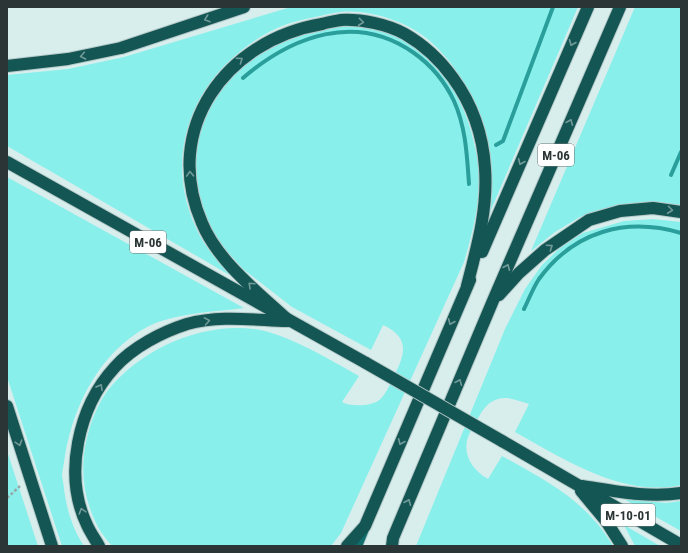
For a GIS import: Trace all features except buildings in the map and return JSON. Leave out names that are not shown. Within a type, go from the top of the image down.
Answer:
[{"type":"highway","points":[[7,66],[68,59],[121,48],[244,7]]},
{"type":"highway","points":[[347,546],[365,526],[588,7]]},
{"type":"highway","name":"М-06","points":[[391,543],[492,303],[620,7]]},
{"type":"highway","points":[[289,321],[236,271],[216,248],[202,225],[193,200],[189,177],[190,151],[194,129],[203,106],[217,83],[235,64],[274,38],[308,26],[341,20],[363,21],[404,33],[425,48],[443,65],[461,89],[472,113],[481,139],[485,168],[485,200],[482,229],[467,286]]},
{"type":"highway","name":"М-06","points":[[7,162],[366,363],[575,484],[606,520],[622,546]]},
{"type":"highway","points":[[492,303],[518,273],[545,250],[589,220],[620,212],[653,208],[681,212]]},
{"type":"highway","points":[[99,546],[86,524],[79,500],[75,471],[77,442],[92,402],[102,382],[115,366],[132,351],[159,336],[188,324],[220,319],[289,321]]},
{"type":"highway","points":[[7,406],[52,546]]},
{"type":"highway","points":[[575,484],[637,494],[666,496],[681,493]]},
{"type":"highway","name":"М-10-01","points":[[575,484],[681,545]]},
{"type":"main road","points":[[357,546],[365,526]]},
{"type":"shaded area","points":[[291,7],[578,7],[490,212],[489,146],[479,111],[467,87],[445,56],[431,42],[412,28],[388,18],[376,15],[340,12],[301,20],[283,26],[271,31],[245,47],[223,67],[205,90],[192,115],[184,142],[182,170],[186,199],[199,235],[217,260],[233,277],[7,146],[7,75],[68,69],[124,57]]},
{"type":"shaded area","points":[[635,7],[681,7],[681,205],[654,202],[621,205],[580,217],[555,232],[531,251]]},
{"type":"shaded area","points":[[340,26],[374,28],[403,39],[419,50],[433,63],[456,94],[471,129],[479,169],[477,206],[464,262],[341,533],[331,546],[112,546],[98,527],[88,501],[83,475],[85,448],[92,421],[97,409],[109,389],[123,374],[156,350],[174,341],[214,330],[234,328],[266,331],[308,348],[359,376],[342,402],[350,405],[370,404],[378,401],[387,391],[397,370],[403,348],[402,341],[392,330],[383,325],[371,350],[292,307],[243,269],[224,248],[207,224],[198,198],[195,153],[199,130],[208,108],[223,86],[239,69],[257,55],[275,45],[294,36]]},
{"type":"shaded area","points":[[7,177],[244,308],[182,316],[158,322],[147,327],[130,338],[115,351],[91,382],[82,400],[69,437],[62,474],[68,512],[76,532],[84,546],[62,546],[7,377]]},
{"type":"shaded area","points":[[653,219],[681,222],[681,485],[659,488],[638,486],[616,481],[595,474],[553,454],[515,432],[529,404],[510,398],[502,398],[494,400],[485,407],[468,437],[466,450],[473,467],[488,479],[502,456],[550,484],[573,500],[599,525],[613,546],[416,546],[505,329],[525,289],[542,265],[561,247],[583,233],[624,221]]},
{"type":"shaded area","points":[[7,451],[38,546],[7,546]]},
{"type":"shaded area","points":[[624,499],[666,503],[681,501],[681,531]]},
{"type":"shaded area","points":[[624,525],[660,546],[635,546]]},
{"type":"waterway","points":[[496,145],[503,141],[553,7]]},
{"type":"waterway","points":[[243,78],[262,63],[282,51],[303,41],[325,34],[347,32],[370,34],[392,41],[414,53],[426,63],[437,74],[454,101],[461,121],[467,153],[469,184]]},
{"type":"waterway","points":[[671,175],[681,152]]},
{"type":"waterway","points":[[524,309],[539,279],[568,249],[585,239],[602,232],[621,228],[661,228],[681,233]]}]
